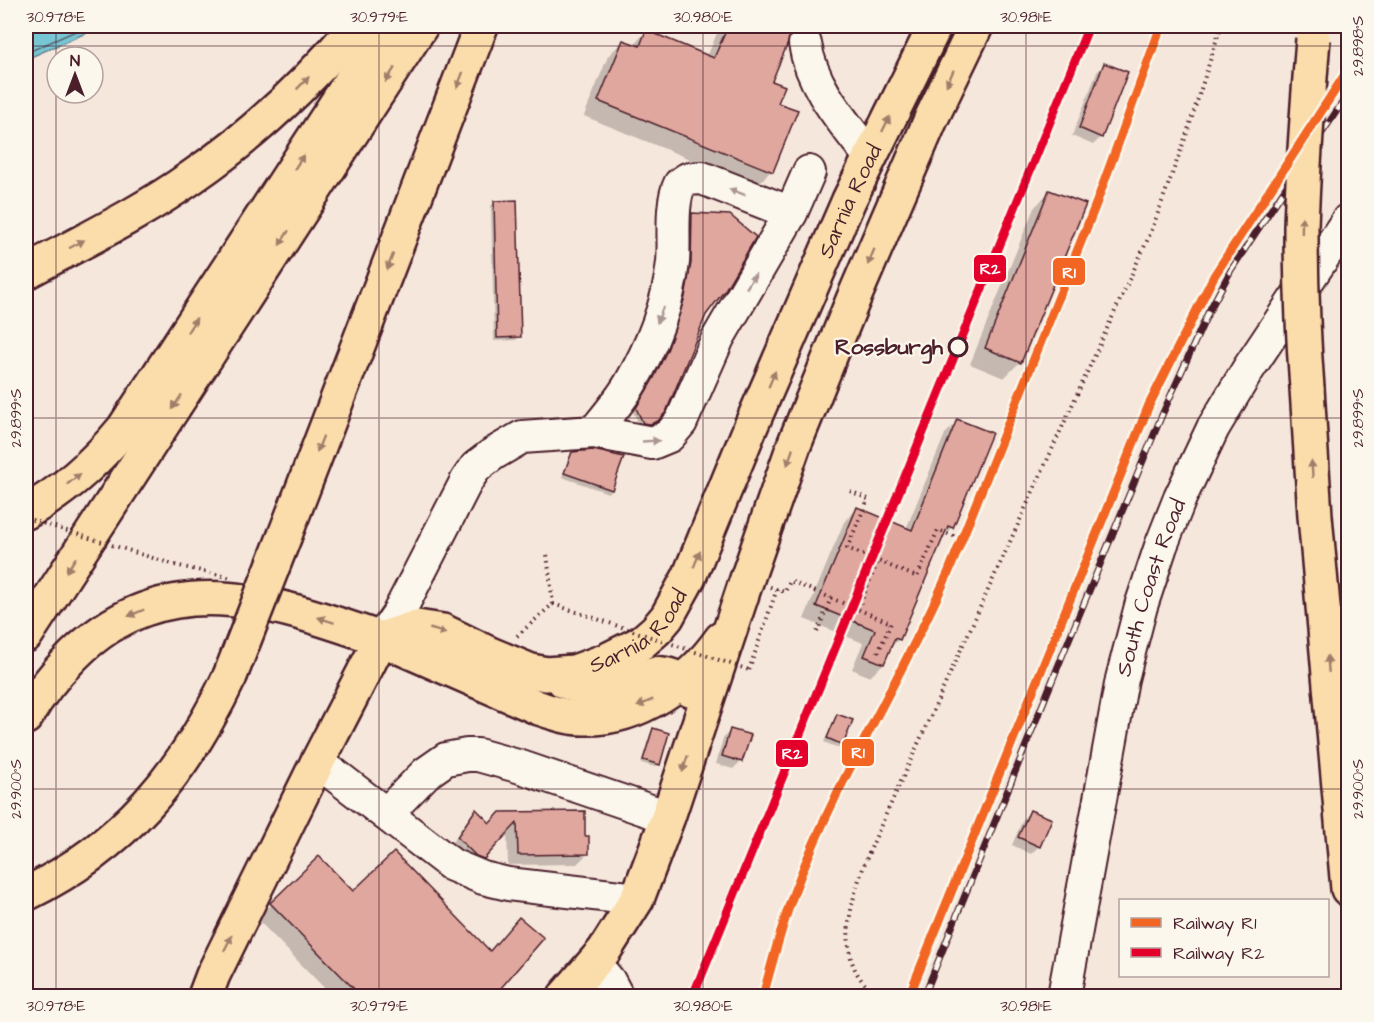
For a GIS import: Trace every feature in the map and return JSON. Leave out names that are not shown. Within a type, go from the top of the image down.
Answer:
[{"type":"main road","points":[[26,272],[146,206],[192,177],[249,134],[278,108],[356,26]]},
{"type":"main road","points":[[26,512],[41,504],[81,474],[105,451],[124,428],[387,26]]},
{"type":"main road","points":[[26,635],[422,26]]},
{"type":"main road","points":[[26,894],[61,876],[107,843],[160,790],[187,754],[219,699],[285,535],[481,26]]},
{"type":"main road","name":"Sarnia Road","points":[[381,639],[411,628],[425,627],[442,631],[490,654],[546,675],[574,672],[623,653],[641,643],[656,630],[680,597],[830,243],[935,26]]},
{"type":"main road","name":"Sarnia Road","points":[[565,996],[604,951],[637,900],[668,818],[794,445],[931,119],[976,26]]},
{"type":"main road","points":[[1314,32],[1303,171],[1302,317],[1315,516],[1348,889]]},
{"type":"main road","points":[[26,717],[46,685],[86,643],[117,622],[168,602],[185,599],[216,598],[261,602],[323,619],[381,639],[539,708],[563,716],[586,718],[606,717],[624,712],[663,694],[699,666],[733,622]]},
{"type":"main road","points":[[205,996],[213,975],[317,763],[381,639]]},
{"type":"main road","points":[[546,675],[572,684],[594,687],[613,684],[636,676],[668,675],[682,681],[703,709]]},
{"type":"street","points":[[805,44],[807,61],[822,92],[870,157]]},
{"type":"street","points":[[381,639],[397,616],[455,500],[476,467],[493,454],[522,437],[594,432],[652,443],[663,440],[675,430],[681,422],[732,311],[791,213],[809,172]]},
{"type":"street","points":[[594,432],[630,384],[665,302],[672,271],[676,198],[680,184],[687,179],[702,178],[791,213]]},
{"type":"street","name":"South Coast Road","points":[[1065,996],[1122,679],[1141,606],[1161,546],[1212,428],[1249,368],[1348,220]]},
{"type":"street","points":[[386,814],[426,772],[446,759],[478,755],[521,767],[668,818]]},
{"type":"street","points":[[317,763],[452,865],[483,878],[508,884],[637,900]]},
{"type":"street","points":[[594,963],[609,981],[617,996]]},
{"type":"path","points":[[879,996],[860,981],[852,963],[849,943],[852,903],[858,882],[897,790],[1151,232],[1187,133],[1221,26]]},
{"type":"path","points":[[850,491],[868,499],[847,548],[917,577],[938,530],[956,537]]},
{"type":"path","points":[[26,518],[175,565],[232,578]]},
{"type":"path","points":[[547,554],[553,604]]},
{"type":"path","points":[[858,609],[878,561]]},
{"type":"path","points":[[785,592],[790,580],[891,622],[877,655]]},
{"type":"path","points":[[553,604],[749,670],[777,589]]},
{"type":"path","points":[[817,632],[831,598]]},
{"type":"path","points":[[490,654],[524,632],[553,604]]},
{"type":"water","points":[[26,26],[102,26],[58,45],[45,45],[45,51],[26,59]]},
{"type":"building","points":[[728,26],[795,26],[772,81],[785,86],[778,103],[798,110],[773,172],[598,101],[623,40],[640,46],[646,30],[714,58]]},
{"type":"building","points":[[1104,63],[1128,72],[1102,138],[1079,128]]},
{"type":"building","points":[[1049,190],[1086,204],[1021,363],[985,348]]},
{"type":"building","points":[[517,200],[521,337],[497,338],[494,201]]},
{"type":"building","points":[[692,213],[730,215],[756,237],[725,290],[706,315],[666,412],[658,421],[650,424],[643,423],[636,408],[668,348],[685,297],[691,263]]},
{"type":"building","points":[[957,419],[992,433],[953,528],[948,526],[900,640],[895,638],[884,664],[864,656],[875,630],[816,606],[857,507],[912,530]]},
{"type":"building","points":[[593,450],[624,457],[612,490],[564,473],[572,452]]},
{"type":"building","points":[[837,714],[853,720],[843,745],[827,738]]},
{"type":"building","points":[[653,728],[669,733],[660,765],[643,760]]},
{"type":"building","points":[[730,729],[751,735],[742,762],[722,756]]},
{"type":"building","points":[[476,809],[490,823],[500,812],[585,811],[585,836],[589,836],[589,854],[518,855],[517,823],[484,859],[476,856],[457,837]]},
{"type":"building","points":[[1030,810],[1052,819],[1040,847],[1018,837]]},
{"type":"building","points":[[394,852],[490,951],[519,917],[544,938],[494,996],[361,996],[270,903],[319,856],[353,891]]},
{"type":"railway","points":[[909,996],[1149,405],[1214,276],[1348,70]]},
{"type":"railway","points":[[924,996],[1162,415],[1208,313],[1231,270],[1348,94]]},
{"type":"rail line","name":"R2","points":[[693,996],[1089,26]]},
{"type":"rail line","name":"R1","points":[[763,996],[796,887],[831,806],[931,611],[949,571],[1096,204],[1161,26]]},
{"type":"rail line","name":"R1","points":[[909,996],[1149,405],[1214,276],[1348,70]]},
{"type":"place","name":"Rossburgh","points":[[958,347]]}]
